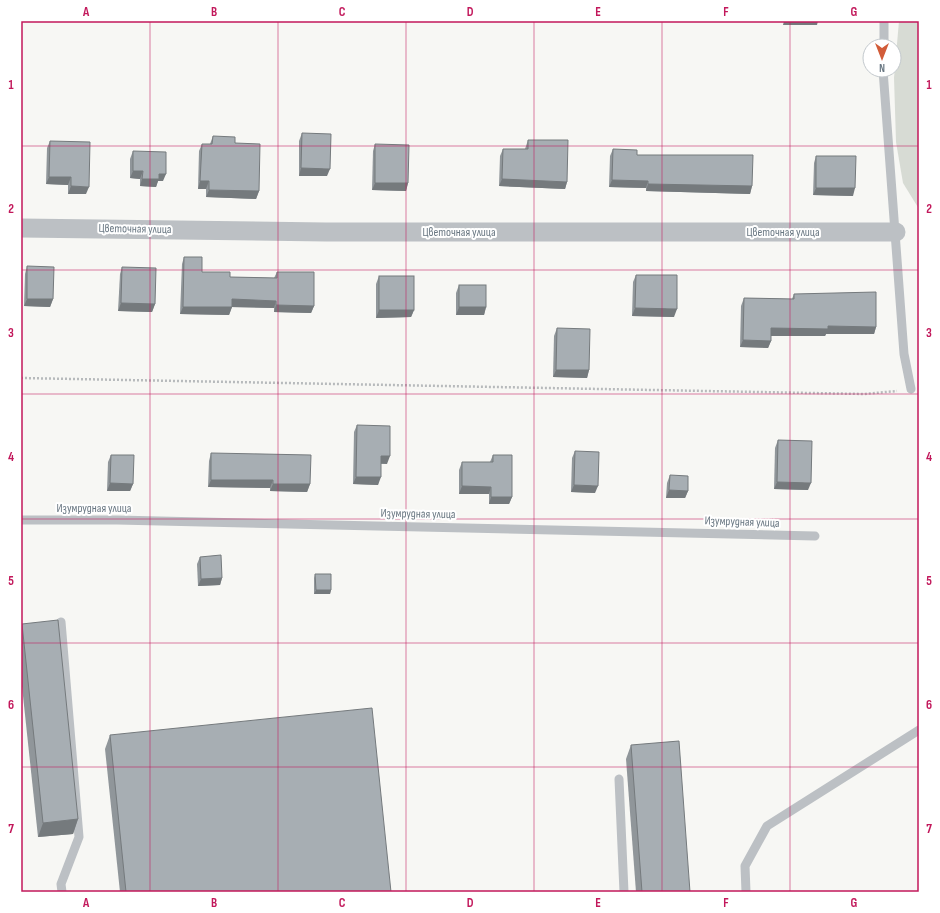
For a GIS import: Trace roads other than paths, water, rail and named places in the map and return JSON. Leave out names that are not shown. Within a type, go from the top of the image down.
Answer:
[{"type":"street","name":"Цветочная улица","points":[[21,228],[326,232],[896,232]]},
{"type":"lane","points":[[884,21],[884,38]]},
{"type":"lane","points":[[883,78],[904,354],[911,389]]},
{"type":"lane","name":"Изумрудная улица","points":[[21,520],[117,520],[815,536]]},
{"type":"lane","points":[[61,622],[79,837],[61,884],[62,892]]},
{"type":"lane","points":[[746,892],[745,866],[767,826],[919,730]]},
{"type":"lane","points":[[619,779],[624,892]]}]
